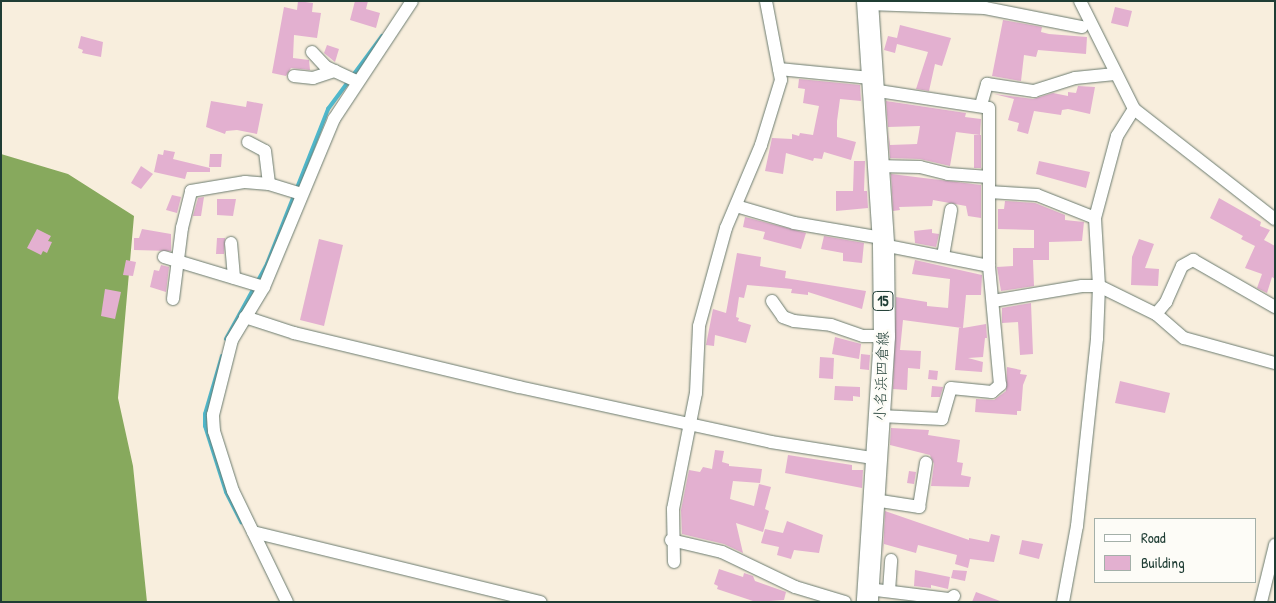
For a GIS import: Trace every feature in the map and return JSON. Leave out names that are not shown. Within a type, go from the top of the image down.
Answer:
[{"type":"main road","name":"小名浜四倉線","points":[[867,3],[882,241],[884,336],[874,500],[875,594]]},
{"type":"street","points":[[287,602],[233,492],[212,423],[232,340],[245,317],[297,193],[352,79],[412,1]]},
{"type":"street","points":[[674,562],[671,540],[673,509],[688,424],[696,393],[699,326],[736,206],[761,145],[781,80],[766,1]]},
{"type":"street","points":[[1080,1],[1134,109],[1275,219]]},
{"type":"street","points":[[867,3],[912,3],[986,8],[1082,27]]},
{"type":"street","points":[[312,52],[319,62],[352,79]]},
{"type":"street","points":[[779,69],[982,104],[989,108],[989,266],[1000,385],[992,392],[951,388],[942,419],[880,416]]},
{"type":"street","points":[[294,76],[313,78],[335,71]]},
{"type":"street","points":[[982,104],[987,84],[1034,91],[1075,78],[1115,74]]},
{"type":"street","points":[[1064,602],[1077,526],[1097,338],[1099,286],[1095,218],[1117,136],[1134,109]]},
{"type":"street","points":[[248,142],[265,151],[269,184]]},
{"type":"street","points":[[877,166],[920,167],[948,174],[989,177]]},
{"type":"street","points":[[173,300],[182,228],[191,191],[245,182],[269,184],[297,193]]},
{"type":"street","points":[[989,192],[1037,195],[1095,218]]},
{"type":"street","points":[[736,206],[794,223],[989,266]]},
{"type":"street","points":[[943,256],[951,210]]},
{"type":"street","points":[[231,243],[234,278]]},
{"type":"street","points":[[164,257],[258,285]]},
{"type":"street","points":[[1156,314],[1166,302],[1182,266],[1192,260],[1275,307]]},
{"type":"street","points":[[993,301],[1082,286],[1099,286],[1156,314],[1184,338],[1275,363]]},
{"type":"street","points":[[772,301],[783,317],[794,321],[832,325],[857,335],[884,336]]},
{"type":"street","points":[[245,317],[294,332],[519,388],[688,424],[878,459]]},
{"type":"street","points":[[874,500],[919,507],[926,463]]},
{"type":"street","points":[[253,532],[541,602]]},
{"type":"street","points":[[671,540],[722,552],[795,587],[845,602]]},
{"type":"street","points":[[1262,602],[1275,545]]},
{"type":"street","points":[[891,560],[875,594],[950,599],[954,596]]},
{"type":"green space","points":[[1,154],[68,174],[134,216],[118,398],[133,466],[147,602],[1,602]]},
{"type":"building","points":[[298,1],[313,3],[312,12],[321,13],[317,38],[294,35],[293,58],[309,60],[310,70],[291,68],[286,76],[272,73],[284,7],[297,10]]},
{"type":"building","points":[[355,1],[368,1],[366,9],[380,13],[376,28],[350,20]]},
{"type":"building","points":[[1115,7],[1132,11],[1128,27],[1111,23]]},
{"type":"building","points":[[1003,20],[1042,27],[1041,32],[1049,34],[1087,37],[1086,54],[1038,50],[1036,57],[1024,55],[1021,81],[992,76]]},
{"type":"building","points":[[900,25],[951,38],[942,66],[935,64],[929,91],[916,89],[928,52],[897,44],[895,53],[884,50],[888,36],[897,38]]},
{"type":"building","points":[[81,36],[103,42],[101,57],[82,53],[83,50],[78,48]]},
{"type":"building","points":[[327,45],[339,49],[335,62],[324,53]]},
{"type":"building","points":[[799,79],[860,85],[861,101],[840,99],[837,121],[837,137],[856,142],[851,160],[824,152],[822,159],[814,158],[813,161],[786,153],[783,174],[765,171],[772,138],[792,139],[792,134],[799,136],[800,133],[813,135],[819,106],[803,103],[805,89],[798,88]]},
{"type":"building","points":[[1078,86],[1095,87],[1090,114],[1068,109],[1062,110],[1061,115],[1034,111],[1028,134],[1017,131],[1019,123],[1008,120],[1014,99],[994,94],[1033,99],[1053,93],[1068,96],[1068,92],[1076,93]]},
{"type":"building","points":[[211,101],[246,107],[247,101],[263,104],[257,134],[237,130],[226,131],[225,134],[206,127]]},
{"type":"building","points":[[886,101],[966,113],[965,117],[981,119],[980,135],[956,132],[950,166],[920,159],[890,158],[888,130],[890,145],[917,144],[920,126],[888,127]]},
{"type":"building","points":[[974,135],[981,135],[981,168],[974,168]]},
{"type":"building","points":[[164,150],[175,152],[173,159],[210,168],[210,172],[187,172],[185,179],[154,172],[158,154],[163,155]]},
{"type":"building","points":[[210,154],[222,154],[221,167],[209,167]]},
{"type":"building","points":[[854,161],[865,161],[864,191],[867,191],[868,208],[836,211],[836,191],[853,191]]},
{"type":"building","points":[[1039,161],[1090,172],[1086,188],[1036,174]]},
{"type":"building","points":[[141,166],[153,174],[141,189],[131,183]]},
{"type":"building","points":[[891,174],[981,185],[981,218],[968,216],[966,206],[933,200],[932,206],[899,207],[900,210],[893,211]]},
{"type":"building","points":[[172,195],[181,197],[177,213],[166,210]]},
{"type":"building","points":[[204,197],[201,216],[193,216],[198,198]]},
{"type":"building","points":[[1219,198],[1261,222],[1260,226],[1270,230],[1264,240],[1275,246],[1275,279],[1272,277],[1267,293],[1257,288],[1262,274],[1245,268],[1255,246],[1241,239],[1243,236],[1210,218]]},
{"type":"building","points":[[217,199],[236,199],[233,216],[217,215]]},
{"type":"building","points":[[1005,201],[1035,203],[1065,215],[1065,220],[1084,222],[1082,241],[1049,242],[1049,260],[1033,260],[1034,286],[1001,291],[997,267],[1013,266],[1013,248],[1034,248],[1034,230],[998,229],[998,209],[1004,209]]},
{"type":"building","points":[[745,217],[806,233],[801,249],[763,239],[765,232],[743,227]]},
{"type":"building","points":[[37,229],[51,236],[48,241],[52,242],[47,253],[43,251],[41,255],[27,248]]},
{"type":"building","points":[[142,229],[171,234],[171,251],[134,250],[134,238],[139,238]]},
{"type":"building","points":[[932,229],[932,233],[939,234],[936,247],[915,243],[914,231]]},
{"type":"building","points":[[824,236],[864,243],[862,263],[843,261],[843,253],[821,249]]},
{"type":"building","points":[[217,238],[225,238],[224,254],[216,254]]},
{"type":"building","points":[[319,239],[343,245],[324,326],[300,320]]},
{"type":"building","points":[[1139,239],[1154,244],[1145,268],[1159,269],[1158,286],[1131,285],[1132,257]]},
{"type":"building","points":[[737,253],[761,257],[760,266],[786,271],[785,278],[866,291],[862,309],[808,292],[808,295],[791,293],[792,289],[747,285],[744,298],[739,297],[736,317],[739,318],[738,321],[751,325],[746,343],[715,335],[714,346],[706,345],[713,309],[726,313]]},
{"type":"building","points":[[126,260],[136,262],[133,276],[123,275]]},
{"type":"building","points":[[915,260],[982,275],[981,295],[966,295],[963,328],[986,324],[987,338],[985,338],[983,357],[968,358],[983,362],[982,372],[955,370],[959,328],[962,328],[903,320],[900,350],[921,351],[920,369],[908,368],[907,390],[893,389],[896,297],[927,302],[927,306],[948,308],[950,279],[912,274]]},
{"type":"building","points":[[161,265],[169,267],[166,292],[150,287],[154,270],[159,271]]},
{"type":"building","points":[[105,289],[121,292],[115,319],[101,316]]},
{"type":"building","points":[[1031,303],[1033,354],[1020,355],[1018,322],[1002,323],[1002,308]]},
{"type":"building","points":[[835,337],[861,344],[859,359],[832,354]]},
{"type":"building","points":[[861,354],[870,355],[869,370],[860,369]]},
{"type":"building","points":[[820,357],[834,358],[833,379],[819,378]]},
{"type":"building","points":[[1007,367],[1021,370],[1020,374],[1027,375],[1023,385],[1021,411],[1017,411],[1017,415],[975,412],[976,399],[994,400],[1006,391]]},
{"type":"building","points":[[929,370],[938,371],[937,380],[928,379]]},
{"type":"building","points":[[1120,381],[1170,393],[1165,413],[1115,403]]},
{"type":"building","points":[[835,386],[860,387],[860,397],[853,396],[853,401],[834,400]]},
{"type":"building","points":[[932,386],[943,387],[940,397],[931,397]]},
{"type":"building","points":[[891,428],[929,430],[928,435],[960,440],[957,462],[963,463],[961,475],[971,477],[969,487],[931,486],[934,464],[930,455],[890,445]]},
{"type":"building","points":[[715,450],[724,451],[722,462],[729,464],[729,466],[762,469],[760,483],[733,481],[730,499],[754,506],[759,484],[771,487],[765,509],[769,511],[763,532],[736,523],[743,553],[724,544],[682,534],[681,510],[689,470],[700,472],[703,467],[712,469]]},
{"type":"building","points":[[788,455],[852,465],[852,470],[863,470],[862,488],[785,473]]},
{"type":"building","points":[[909,471],[916,472],[914,484],[907,483]]},
{"type":"building","points":[[885,511],[969,540],[969,538],[989,542],[991,534],[1000,536],[994,562],[970,559],[968,568],[955,564],[957,555],[918,545],[916,553],[884,544],[883,555]]},
{"type":"building","points":[[787,521],[823,535],[819,553],[794,550],[791,559],[777,555],[779,547],[761,543],[765,529],[783,533]]},
{"type":"building","points":[[1022,540],[1043,544],[1039,559],[1019,554]]},
{"type":"building","points":[[719,569],[743,577],[744,573],[753,576],[755,581],[786,592],[784,600],[756,602],[717,589],[718,586],[714,584]]},
{"type":"building","points":[[915,570],[950,577],[948,589],[931,585],[931,588],[914,586]]},
{"type":"building","points":[[953,570],[967,571],[965,581],[951,578]]},
{"type":"building","points":[[976,592],[1000,601],[1000,602],[972,602]]},
{"type":"waterway","points":[[226,339],[267,264],[328,109],[382,36]]},
{"type":"waterway","points":[[222,356],[205,414],[205,426],[226,492],[241,522]]}]
